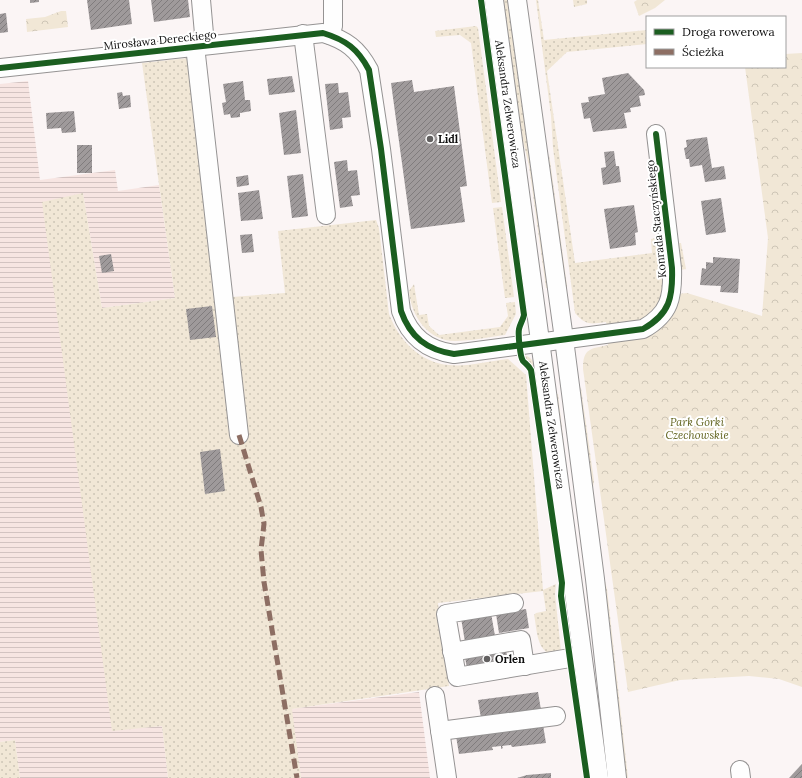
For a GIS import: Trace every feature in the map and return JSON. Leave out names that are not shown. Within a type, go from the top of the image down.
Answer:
[{"type":"street","points":[[202,0],[200,46],[239,436]]},
{"type":"street","points":[[327,34],[333,26],[333,0]]},
{"type":"street","name":"Aleksandra Zelwerowicza","points":[[494,0],[562,494],[599,778]]},
{"type":"street","name":"Aleksandra Zelwerowicza","points":[[517,0],[584,490],[617,778]]},
{"type":"street","points":[[520,27],[527,0]]},
{"type":"street","points":[[303,34],[326,215]]},
{"type":"street","name":"Mirosława Dereckiego","points":[[0,68],[303,34],[327,34]]},
{"type":"street","name":"Konrada Staczyńskiego","points":[[327,34],[347,42],[363,59],[370,70],[400,306],[411,332],[426,345],[444,352],[454,354],[643,329],[654,323],[663,314],[670,299],[673,286],[656,134]]},
{"type":"street","points":[[514,603],[446,614],[457,677],[582,656]]},
{"type":"street","points":[[452,652],[521,640],[525,666]]},
{"type":"street","points":[[436,696],[447,778]]},
{"type":"street","points":[[440,731],[556,716]]},
{"type":"shaded area","points":[[28,81],[40,180],[115,170],[118,191],[159,185],[175,298],[102,308],[83,193],[112,730],[162,726],[168,778],[20,778],[15,740],[0,742],[0,84]]},
{"type":"shaded area","points":[[419,692],[430,778],[301,778],[291,709]]},
{"type":"green space","points":[[502,0],[510,0],[549,288],[546,288],[529,166],[517,116]]},
{"type":"green space","points":[[536,0],[538,0],[544,40],[646,30],[646,44],[567,52],[547,71],[575,263],[652,253],[651,239],[656,238],[661,242],[667,293],[645,321],[607,326],[606,322],[586,322],[575,313],[553,148],[551,116]]},
{"type":"green space","points":[[573,0],[587,0],[587,4],[574,7]]},
{"type":"green space","points":[[637,0],[665,0],[655,8],[639,16],[634,2]]},
{"type":"green space","points":[[61,11],[66,11],[68,27],[27,32],[26,19],[45,17]]},
{"type":"green space","points":[[476,26],[478,28],[501,202],[492,203],[471,43],[460,35],[436,37],[435,31]]},
{"type":"green space","points":[[487,26],[491,33],[502,134]]},
{"type":"green space","name":"Park Górki Czechowskie","points":[[802,53],[802,687],[779,679],[749,676],[680,680],[628,692],[583,369],[584,357],[586,353],[592,349],[608,345],[607,340],[656,331],[678,294],[687,293],[762,316],[768,238],[745,68],[786,68],[786,54]]},
{"type":"green space","points":[[189,58],[232,297],[285,293],[278,231],[376,220],[379,228],[389,314],[393,324],[405,341],[420,355],[439,363],[449,365],[471,365],[508,359],[526,375],[543,590],[556,584],[555,594],[561,651],[550,654],[545,651],[538,637],[534,615],[536,613],[546,611],[543,591],[438,603],[449,686],[292,709],[301,778],[168,778],[162,726],[112,731],[42,202],[83,193],[102,308],[175,298],[142,63]]},
{"type":"green space","points":[[503,142],[514,205],[513,208],[512,208]]},
{"type":"green space","points":[[549,153],[567,286],[566,289],[564,289],[550,184]]},
{"type":"green space","points":[[502,207],[514,297],[505,298],[493,208]]},
{"type":"green space","points":[[513,219],[515,219],[526,294],[524,294],[522,290]]},
{"type":"green space","points":[[678,243],[681,243],[686,269],[681,270],[676,267]]},
{"type":"green space","points":[[414,284],[419,315],[427,314],[429,326],[439,335],[500,327],[508,316],[506,303],[515,302],[516,314],[505,335],[455,341],[445,340],[429,332],[417,318],[410,300],[409,291]]},
{"type":"green space","points":[[524,355],[528,356],[533,361],[537,380],[535,379],[533,368]]},
{"type":"green space","points":[[577,386],[581,388],[594,481],[592,494]]},
{"type":"green space","points":[[554,394],[558,394],[569,489]]},
{"type":"green space","points":[[604,578],[607,589],[628,778],[625,778]]},
{"type":"green space","points":[[574,671],[578,676],[592,778],[589,778]]},
{"type":"green space","points":[[15,740],[20,778],[0,778],[0,742]]},
{"type":"building","points":[[30,0],[39,0],[39,2],[30,3]]},
{"type":"building","points":[[87,0],[129,0],[132,24],[91,30]]},
{"type":"building","points":[[151,0],[188,0],[190,17],[154,22]]},
{"type":"building","points":[[6,13],[8,32],[0,33],[0,14]]},
{"type":"building","points":[[628,73],[644,90],[645,95],[639,96],[641,106],[630,108],[631,112],[624,113],[627,128],[593,132],[590,118],[584,119],[581,103],[589,102],[588,97],[605,94],[602,78]]},
{"type":"building","points":[[292,76],[295,92],[269,95],[267,79]]},
{"type":"building","name":"Lidl","points":[[412,80],[414,92],[454,86],[467,186],[460,187],[465,222],[411,229],[391,83]]},
{"type":"building","points":[[243,81],[245,100],[250,100],[251,111],[240,113],[240,117],[231,118],[230,114],[224,115],[222,103],[226,102],[223,84]]},
{"type":"building","points":[[338,83],[339,93],[348,92],[351,117],[342,118],[343,128],[330,130],[325,84]]},
{"type":"building","points":[[122,92],[123,96],[130,95],[131,107],[119,109],[117,93]]},
{"type":"building","points":[[296,110],[301,153],[284,155],[279,113]]},
{"type":"building","points":[[74,111],[76,132],[62,133],[61,128],[47,129],[46,113]]},
{"type":"building","points":[[707,137],[712,168],[724,166],[726,179],[705,182],[702,165],[690,167],[689,159],[686,159],[684,148],[687,147],[686,140]]},
{"type":"building","points":[[77,145],[92,145],[92,173],[77,173]]},
{"type":"building","points":[[614,151],[616,166],[619,166],[621,182],[603,185],[601,168],[606,167],[604,152]]},
{"type":"building","points":[[347,160],[348,171],[357,170],[360,195],[351,196],[353,206],[340,208],[334,162]]},
{"type":"building","points":[[303,174],[308,216],[292,218],[287,176]]},
{"type":"building","points":[[248,175],[249,185],[237,187],[236,177]]},
{"type":"building","points":[[259,190],[263,219],[241,221],[238,193]]},
{"type":"building","points":[[721,198],[726,232],[706,235],[701,201]]},
{"type":"building","points":[[634,205],[638,232],[635,233],[636,245],[610,249],[604,209]]},
{"type":"building","points":[[252,234],[254,252],[242,253],[240,235]]},
{"type":"building","points":[[111,254],[114,271],[102,273],[99,256]]},
{"type":"building","points":[[713,257],[740,259],[738,293],[720,292],[721,286],[700,285],[702,268],[706,269],[706,262],[713,263]]},
{"type":"building","points":[[212,306],[216,337],[190,340],[186,309]]},
{"type":"building","points":[[220,449],[225,491],[205,494],[200,452]]},
{"type":"building","name":"Orlen","points":[[526,609],[529,628],[499,633],[496,614]]},
{"type":"building","name":"Orlen","points":[[491,613],[495,636],[465,642],[461,618]]},
{"type":"building","name":"Orlen","points":[[506,650],[508,662],[467,669],[465,657]]},
{"type":"building","points":[[538,692],[541,710],[481,718],[478,700]]},
{"type":"building","points":[[543,725],[546,743],[512,747],[511,745],[502,746],[503,748],[501,749],[501,746],[492,747],[493,750],[459,754],[456,736]]},
{"type":"building","points":[[802,764],[802,778],[789,778]]},
{"type":"building","points":[[551,773],[551,778],[517,778],[527,775]]},
{"type":"marked path","points":[[239,435],[261,507],[264,524],[261,550],[264,582],[297,778]]},
{"type":"cycle path","points":[[481,0],[524,315],[519,329],[520,350],[523,361],[531,370],[562,583],[561,596],[587,778]]},
{"type":"cycle path","points":[[0,68],[323,33],[345,42],[356,51],[369,70],[381,149],[401,311],[409,328],[421,341],[436,349],[454,354],[643,329],[659,317],[668,304],[672,288],[672,268],[656,134]]},
{"type":"place","name":"Lidl","points":[[430,139]]},
{"type":"place","name":"Orlen","points":[[487,659]]}]
